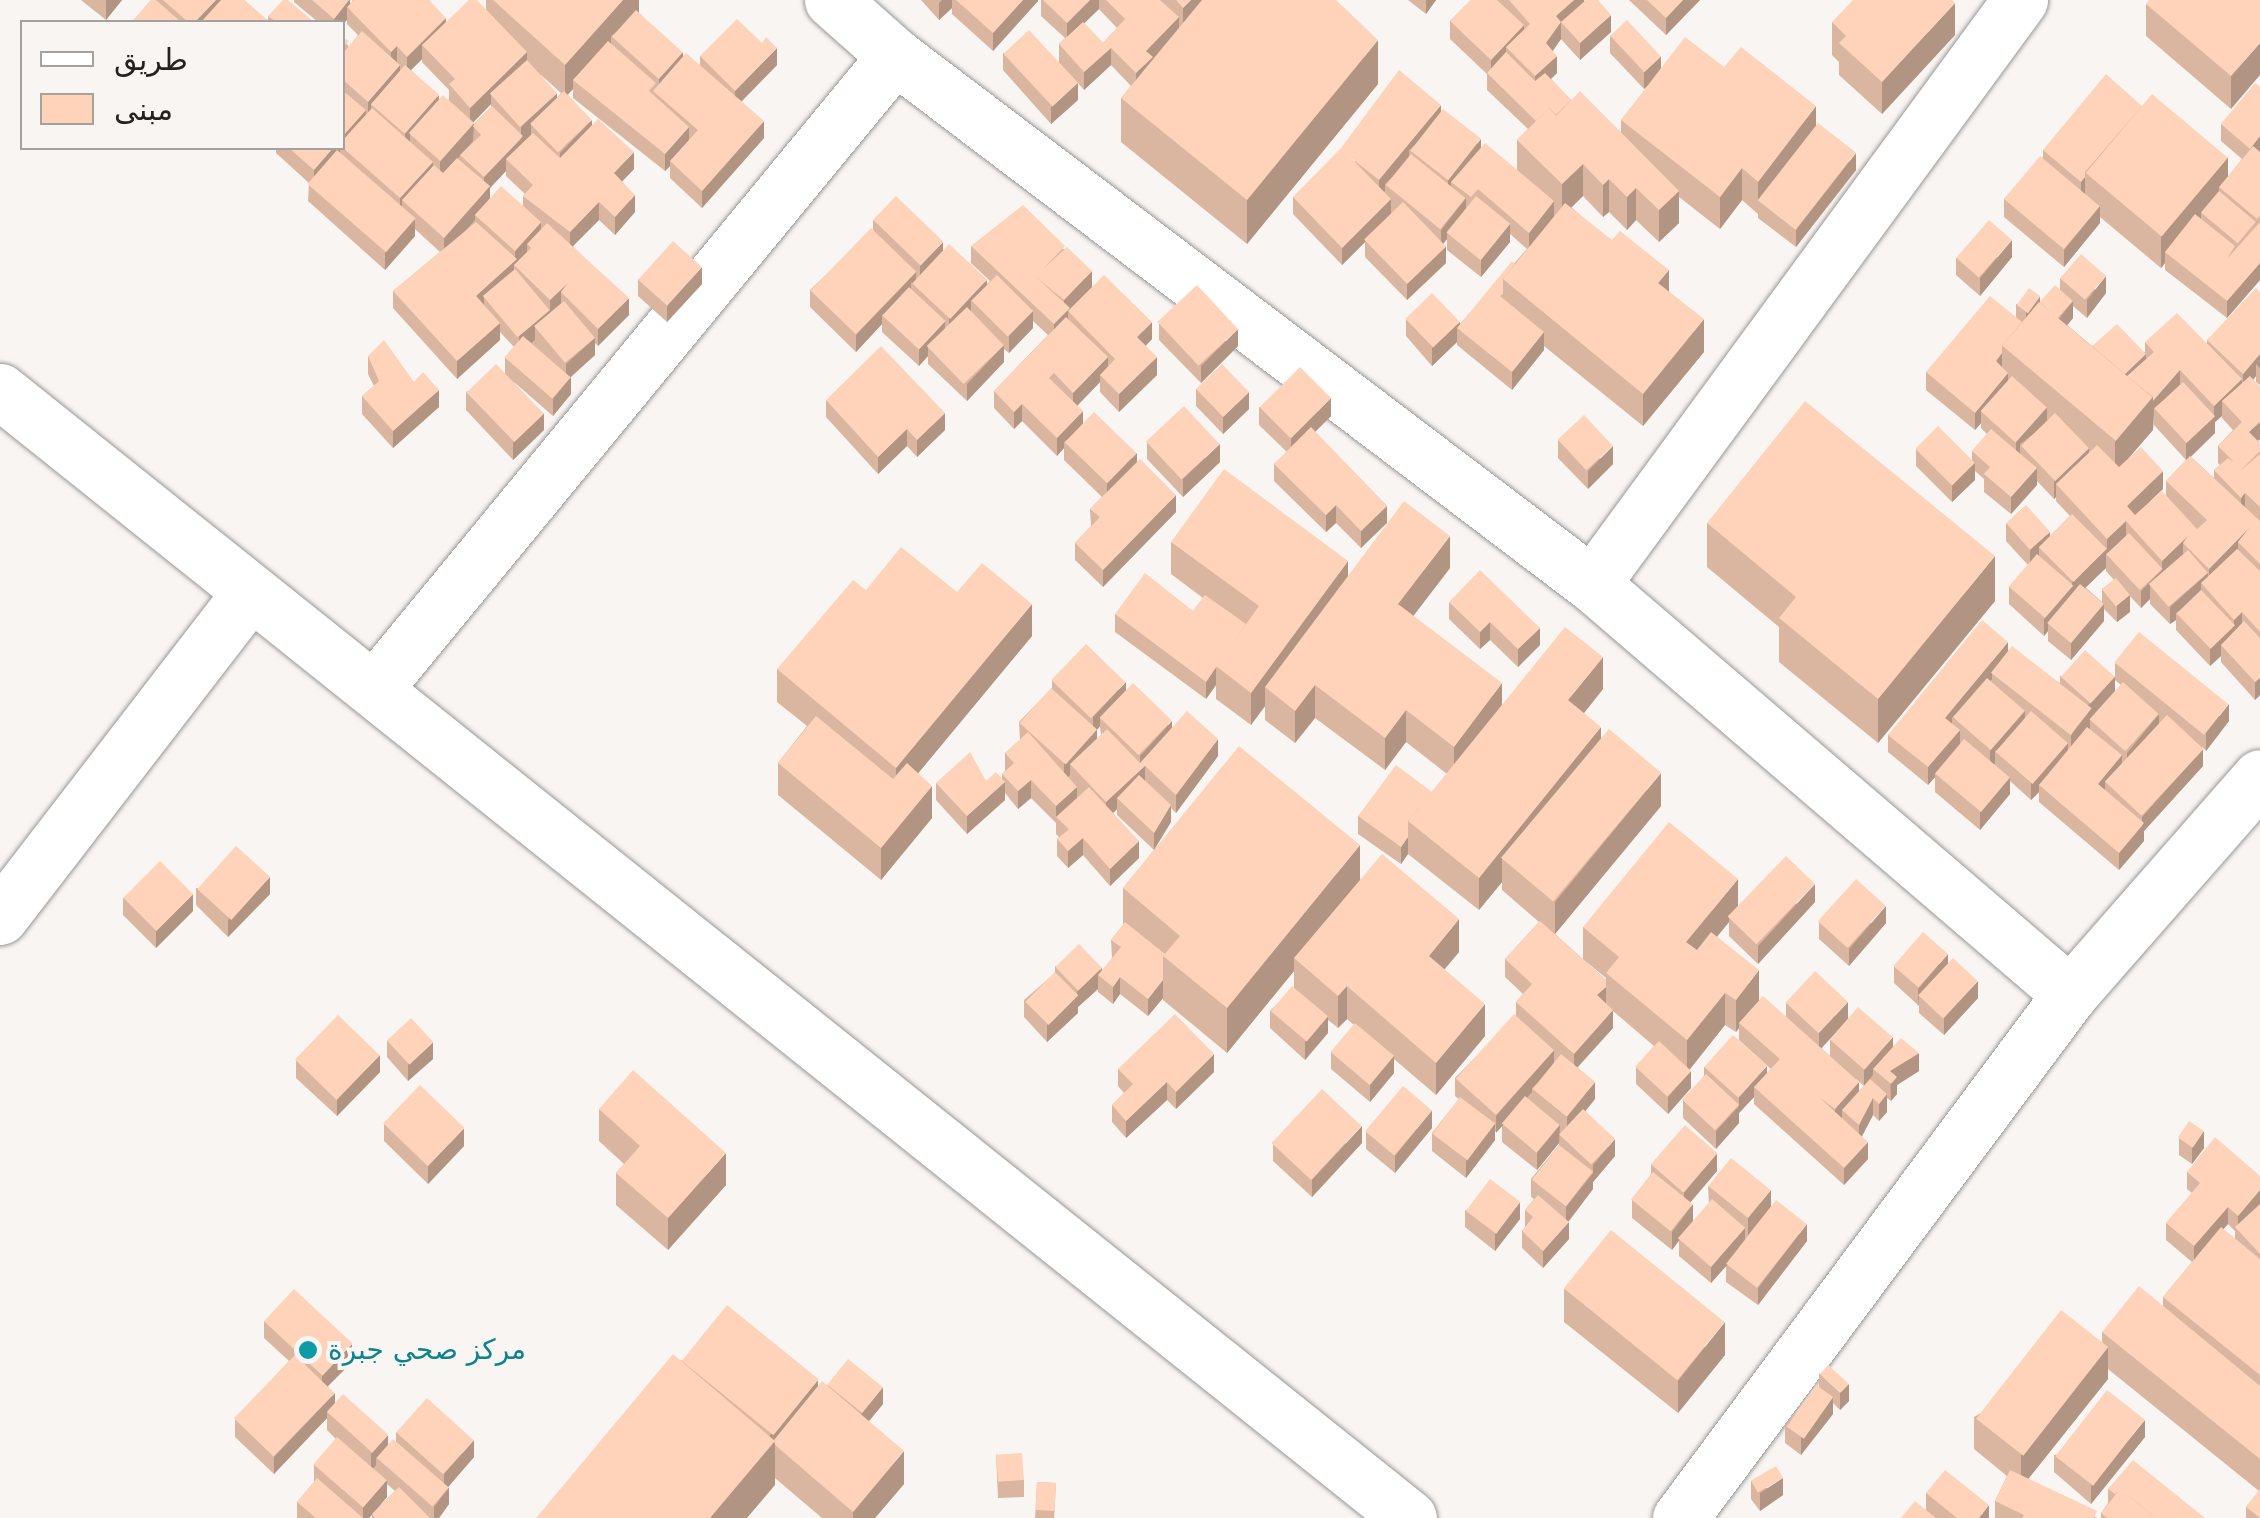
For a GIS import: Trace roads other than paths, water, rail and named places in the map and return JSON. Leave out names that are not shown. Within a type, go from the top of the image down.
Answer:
[{"type":"street","points":[[832,0],[895,56],[1592,584],[2070,994]]},
{"type":"street","points":[[1592,584],[2018,1]]},
{"type":"street","points":[[374,689],[895,56]]},
{"type":"street","points":[[0,392],[1409,1518]]},
{"type":"street","points":[[0,917],[250,592]]},
{"type":"street","points":[[1680,1518],[2070,994],[2260,777]]},
{"type":"place","name":"مركز صحي جبرة","points":[[308,1350]]}]
